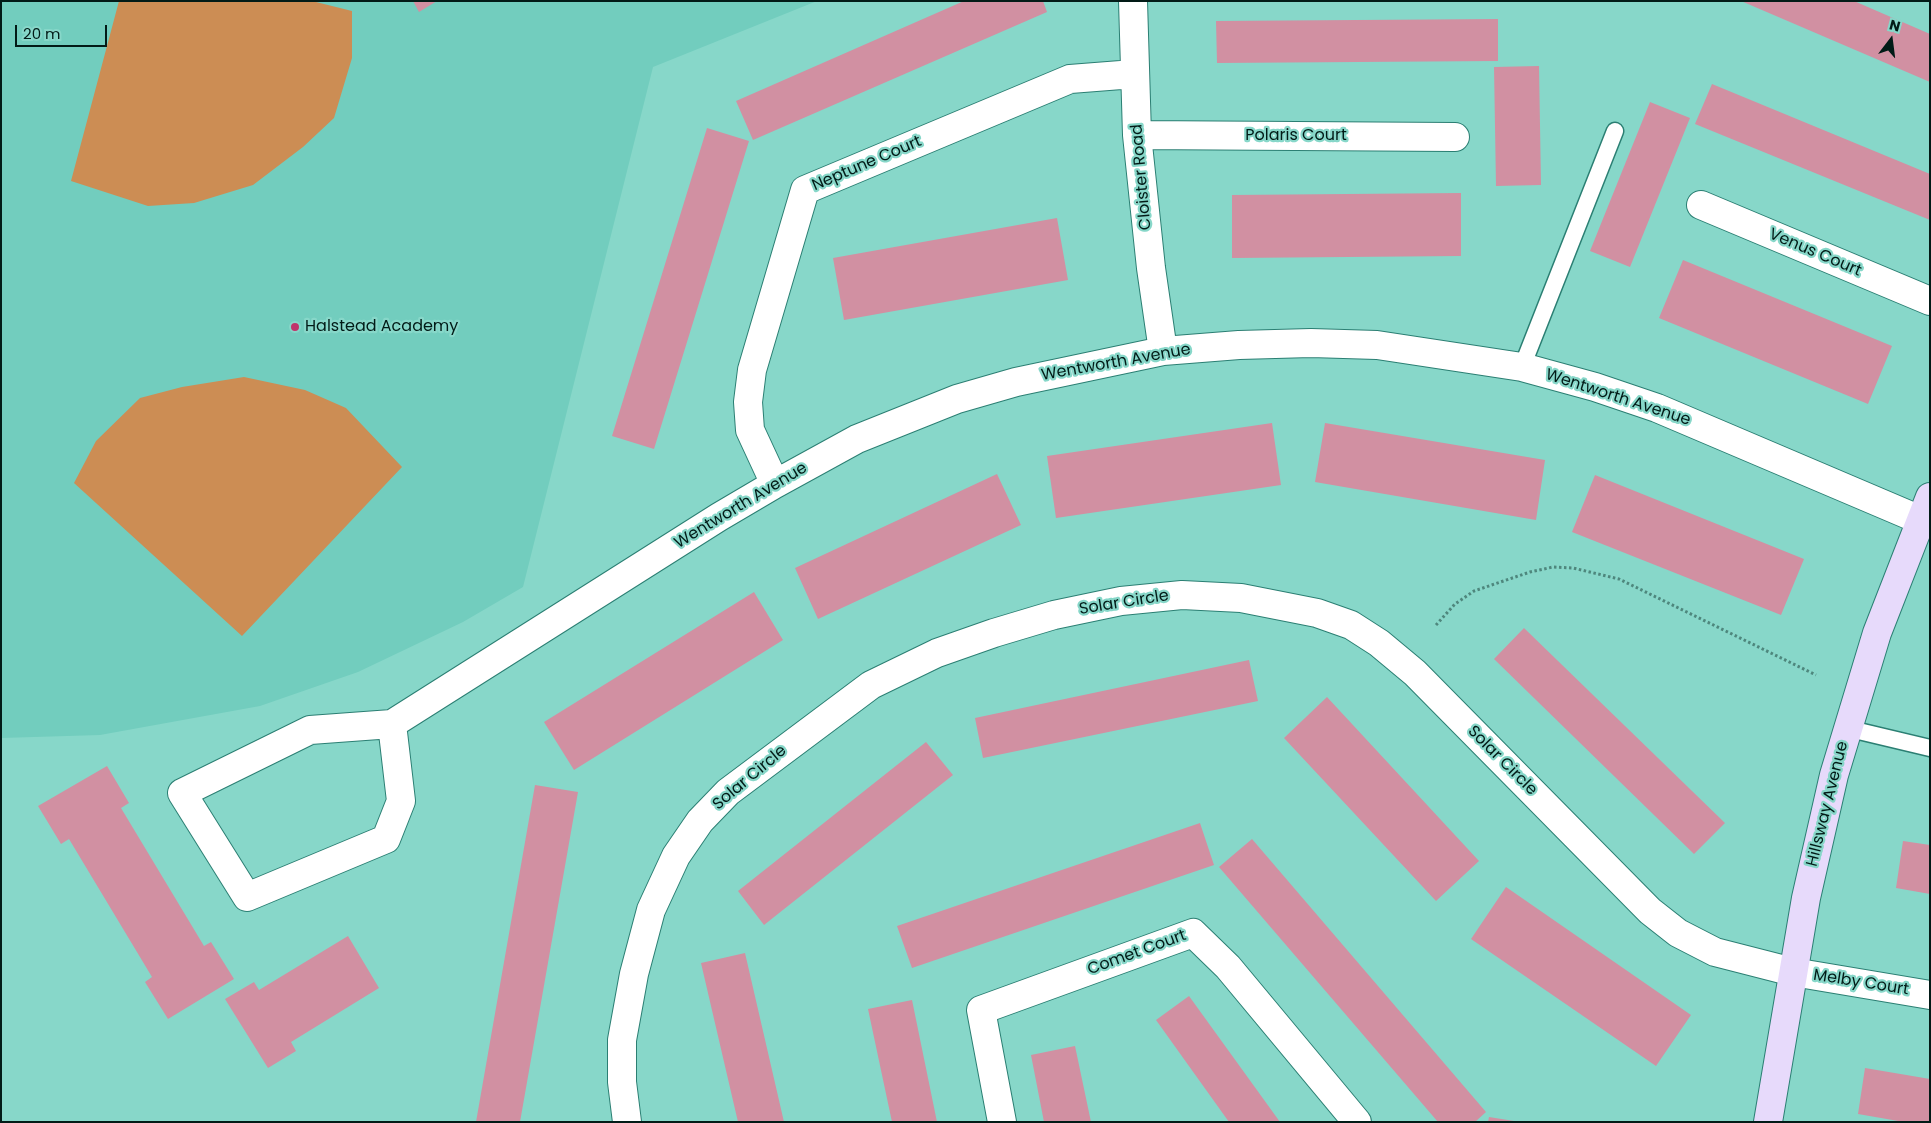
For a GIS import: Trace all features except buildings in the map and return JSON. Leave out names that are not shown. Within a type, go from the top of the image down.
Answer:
[{"type":"street","name":"Cloister Road","points":[[1133,1],[1137,136],[1150,258],[1163,351]]},
{"type":"street","name":"Neptune Court","points":[[775,484],[750,430],[748,402],[752,370],[805,190],[1070,78],[1134,74]]},
{"type":"street","name":"Polaris Court","points":[[1137,136],[1455,137]]},
{"type":"street","name":"Venus Court","points":[[1700,205],[1930,301]]},
{"type":"street","name":"Wentworth Avenue","points":[[392,724],[401,801],[386,839],[247,897],[182,793],[310,730],[392,724],[775,484],[857,439],[905,418],[957,399],[1016,382],[1163,351],[1240,345],[1311,343],[1378,345],[1522,368],[1595,387],[1657,408],[1926,514]]},
{"type":"street","name":"Hillsway Avenue","points":[[1768,1122],[1793,972],[1821,828],[1846,728],[1877,633],[1926,514]]},
{"type":"street","name":"Solar Circle","points":[[627,1122],[622,1082],[622,1040],[634,974],[651,910],[676,856],[700,821],[728,792],[871,685],[936,653],[977,639],[1054,615],[1122,601],[1182,595],[1241,598],[1316,613],[1351,625],[1379,643],[1415,673],[1650,911],[1664,922],[1693,942],[1715,952],[1793,972]]},
{"type":"street","name":"Comet Court","points":[[1002,1122],[981,1010],[1193,933],[1228,967],[1357,1122]]},
{"type":"street","name":"Melby Court","points":[[1793,972],[1930,995]]},
{"type":"lane","points":[[1522,368],[1615,131]]},
{"type":"lane","points":[[1846,728],[1930,748]]},
{"type":"path","points":[[1436,625],[1455,604],[1474,592],[1530,572],[1552,567],[1573,568],[1619,579],[1816,676]]},
{"type":"shaded area","name":"Halstead Academy","points":[[1,1],[817,1],[653,67],[523,587],[463,622],[358,672],[260,706],[100,735],[1,738]]},
{"type":"shaded area","points":[[119,1],[312,1],[352,11],[352,58],[334,118],[303,147],[253,185],[194,203],[148,206],[71,181]]},
{"type":"shaded area","points":[[244,377],[305,390],[346,408],[402,467],[242,636],[74,483],[96,441],[140,398],[182,387]]},
{"type":"place","name":"Halstead Academy","points":[[295,327]]}]
